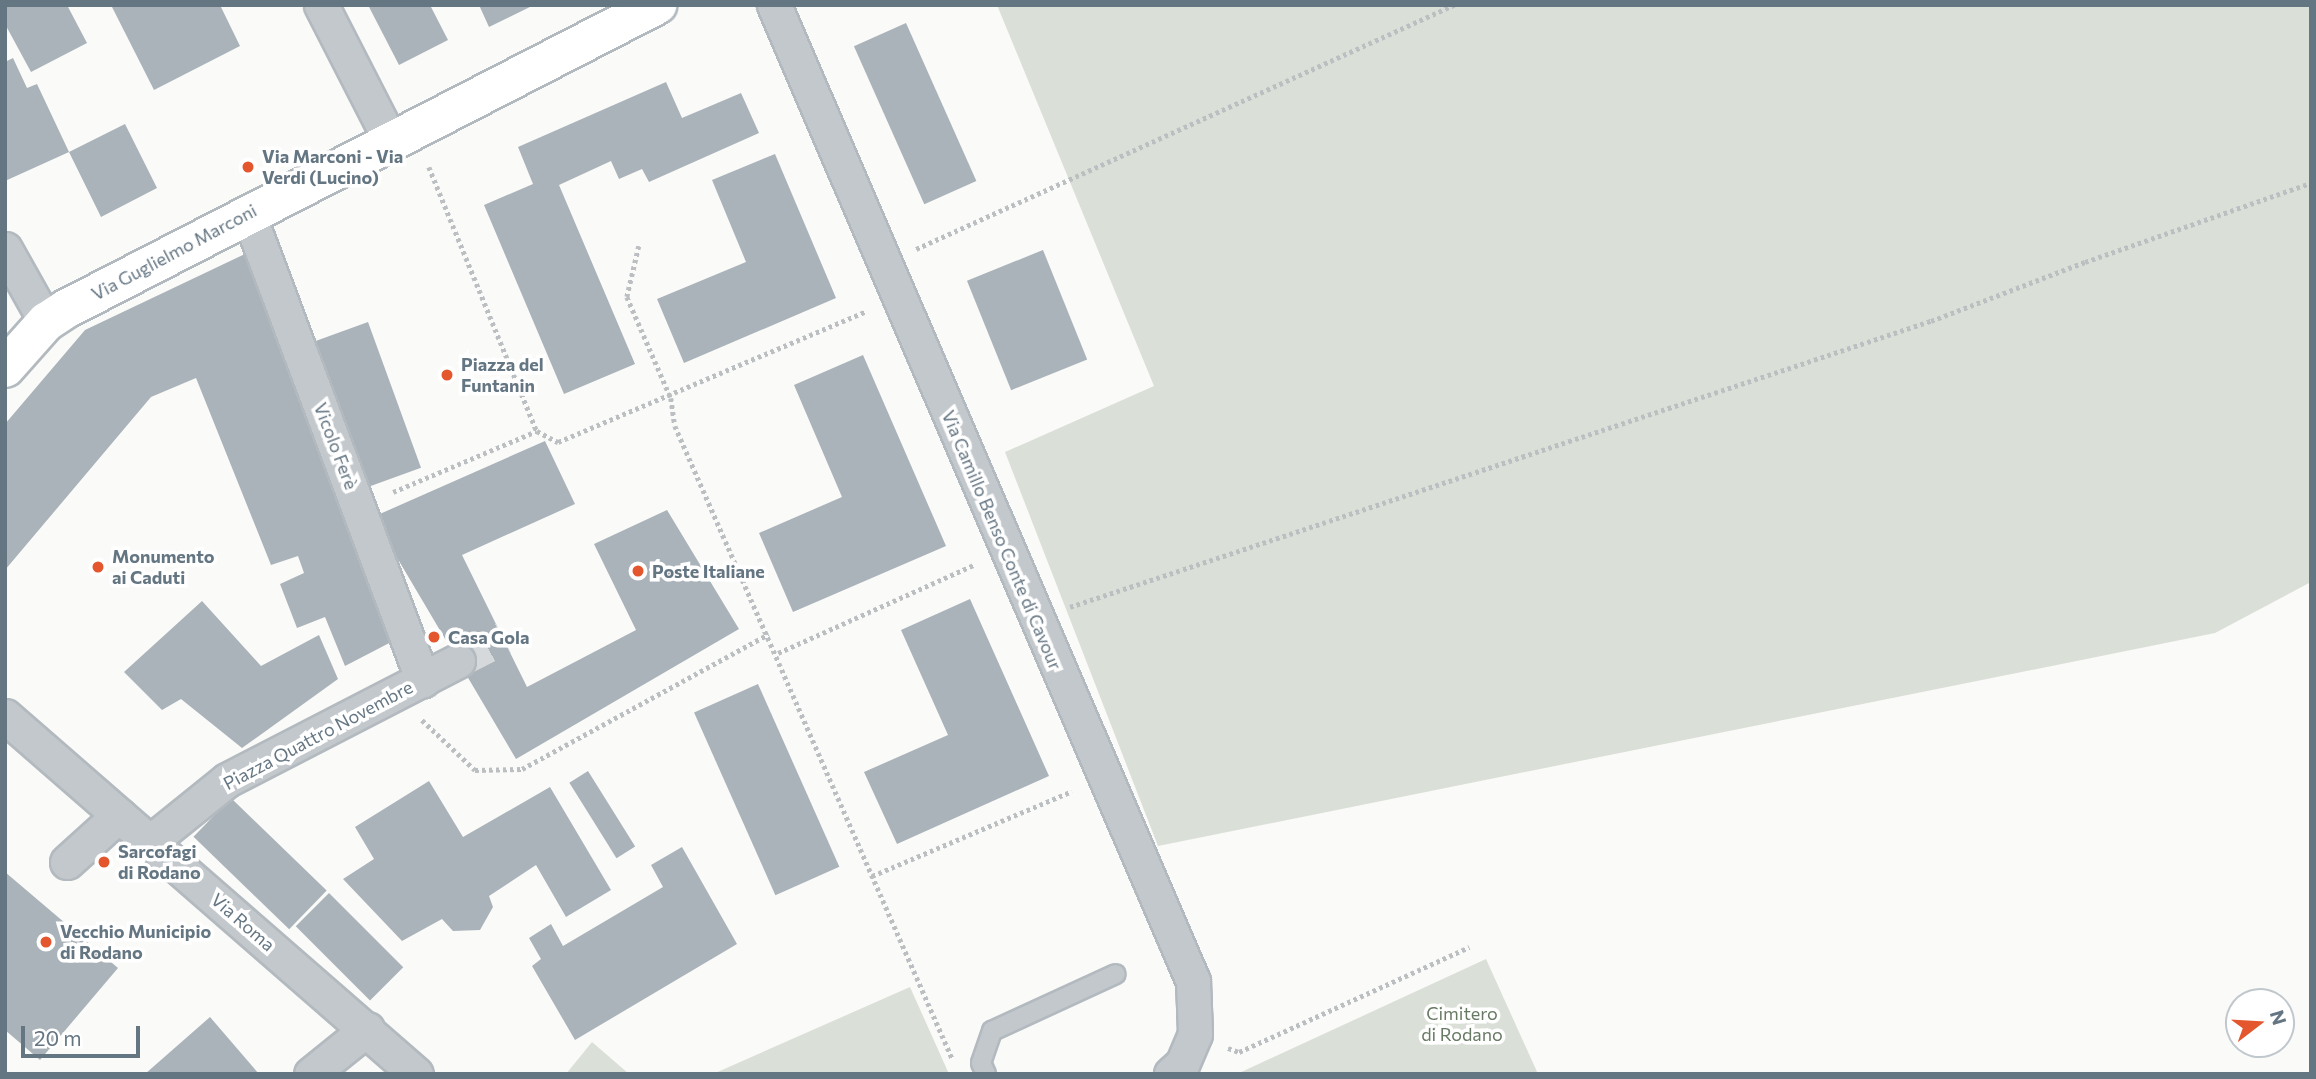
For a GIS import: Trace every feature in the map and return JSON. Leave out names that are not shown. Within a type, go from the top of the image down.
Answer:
[{"type":"street","points":[[321,5],[402,136]]},
{"type":"street","name":"Via Guglielmo Marconi","points":[[5,368],[46,322],[248,213],[657,5]]},
{"type":"street","name":"Via Camillo Benso Conte di Cavour","points":[[774,5],[1193,981],[1195,1034],[1182,1064],[1171,1074]]},
{"type":"street","name":"Vicolo Ferè","points":[[248,213],[359,507],[409,687]]},
{"type":"street","points":[[5,249],[46,322]]},
{"type":"street","name":"Piazza Quattro Novembre","points":[[150,842],[227,780],[458,661]]},
{"type":"street","name":"Via Roma","points":[[5,716],[416,1074]]},
{"type":"street","points":[[67,862],[120,815]]},
{"type":"street","points":[[311,1074],[367,1029]]},
{"type":"lane","points":[[986,1074],[981,1063],[992,1031],[1116,975]]},
{"type":"path","points":[[884,264],[1454,5]]},
{"type":"path","points":[[402,136],[537,431],[558,442],[671,398],[898,297]]},
{"type":"path","points":[[1036,618],[1931,321],[2085,262],[2311,183]]},
{"type":"path","points":[[639,246],[627,297],[671,398],[675,426],[778,653],[954,1061]]},
{"type":"path","points":[[359,507],[537,431]]},
{"type":"path","points":[[778,653],[1007,550]]},
{"type":"path","points":[[409,687],[475,770],[522,769],[769,634]]},
{"type":"path","points":[[872,876],[1105,777]]},
{"type":"path","points":[[1195,1034],[1239,1052],[1469,947]]},
{"type":"green space","points":[[997,5],[2311,5],[2311,582],[2215,633],[1158,846],[1005,452],[1154,386]]},
{"type":"green space","name":"Cimitero di Rodano","points":[[1486,959],[1538,1074],[1237,1074]]},
{"type":"green space","points":[[910,987],[949,1074],[713,1074]]},
{"type":"green space","points":[[592,1042],[629,1074],[566,1074]]},
{"type":"building","points":[[5,5],[67,5],[87,43],[31,72],[5,24]]},
{"type":"building","points":[[111,5],[220,5],[240,46],[154,90]]},
{"type":"building","points":[[368,5],[430,5],[448,40],[399,65]]},
{"type":"building","points":[[479,5],[534,5],[489,27]]},
{"type":"building","points":[[906,23],[976,181],[924,204],[854,46]]},
{"type":"building","points":[[13,58],[27,88],[37,84],[69,152],[5,181],[5,62]]},
{"type":"building","points":[[666,82],[682,118],[741,93],[759,133],[649,182],[642,169],[619,179],[611,161],[559,185],[635,364],[564,394],[484,205],[533,184],[518,147]]},
{"type":"building","points":[[125,124],[157,188],[101,217],[69,152]]},
{"type":"building","points":[[775,154],[836,298],[684,363],[657,299],[746,262],[712,180]]},
{"type":"building","points":[[1043,250],[1087,359],[1011,390],[967,281]]},
{"type":"building","points":[[247,253],[301,407],[310,403],[397,639],[345,666],[325,617],[297,628],[280,584],[304,573],[298,556],[271,565],[196,378],[151,397],[5,570],[5,424],[85,330]]},
{"type":"building","points":[[368,322],[421,468],[362,489],[309,344]]},
{"type":"building","points":[[863,355],[946,546],[793,612],[759,533],[842,497],[794,385]]},
{"type":"building","points":[[545,441],[575,504],[462,555],[527,687],[636,630],[594,544],[667,510],[739,629],[516,759],[373,517]]},
{"type":"building","points":[[970,599],[1049,776],[897,844],[864,772],[948,735],[901,630]]},
{"type":"building","points":[[202,601],[261,666],[319,635],[338,679],[242,748],[181,699],[162,710],[124,672]]},
{"type":"building","points":[[758,684],[839,867],[775,895],[694,712]]},
{"type":"building","points":[[588,771],[635,846],[617,858],[569,783]]},
{"type":"building","points":[[429,781],[463,837],[550,787],[611,890],[566,917],[536,865],[489,896],[493,907],[480,930],[453,931],[442,919],[402,941],[343,879],[374,859],[355,827]]},
{"type":"building","points":[[231,798],[327,890],[289,929],[193,837]]},
{"type":"building","points":[[682,847],[737,944],[575,1040],[532,966],[541,959],[529,938],[551,924],[563,946],[663,887],[651,865]]},
{"type":"building","name":"Vecchio Municipio di Rodano","points":[[5,872],[118,968],[40,1060],[5,1030]]},
{"type":"building","points":[[329,893],[403,967],[370,1000],[296,926]]},
{"type":"building","points":[[210,1017],[259,1074],[145,1074]]},
{"type":"tunnel","points":[[458,661],[503,638]]},
{"type":"place","name":"Via Marconi - Via Verdi (Lucino)","points":[[248,167]]},
{"type":"place","name":"Piazza del Funtanin","points":[[447,375]]},
{"type":"place","name":"Monumento ai Caduti","points":[[98,567]]},
{"type":"place","name":"Poste Italiane","points":[[638,571]]},
{"type":"place","name":"Casa Gola","points":[[434,637]]},
{"type":"place","name":"Sarcofagi di Rodano","points":[[104,862]]},
{"type":"place","name":"Vecchio Municipio di Rodano","points":[[46,942]]}]
